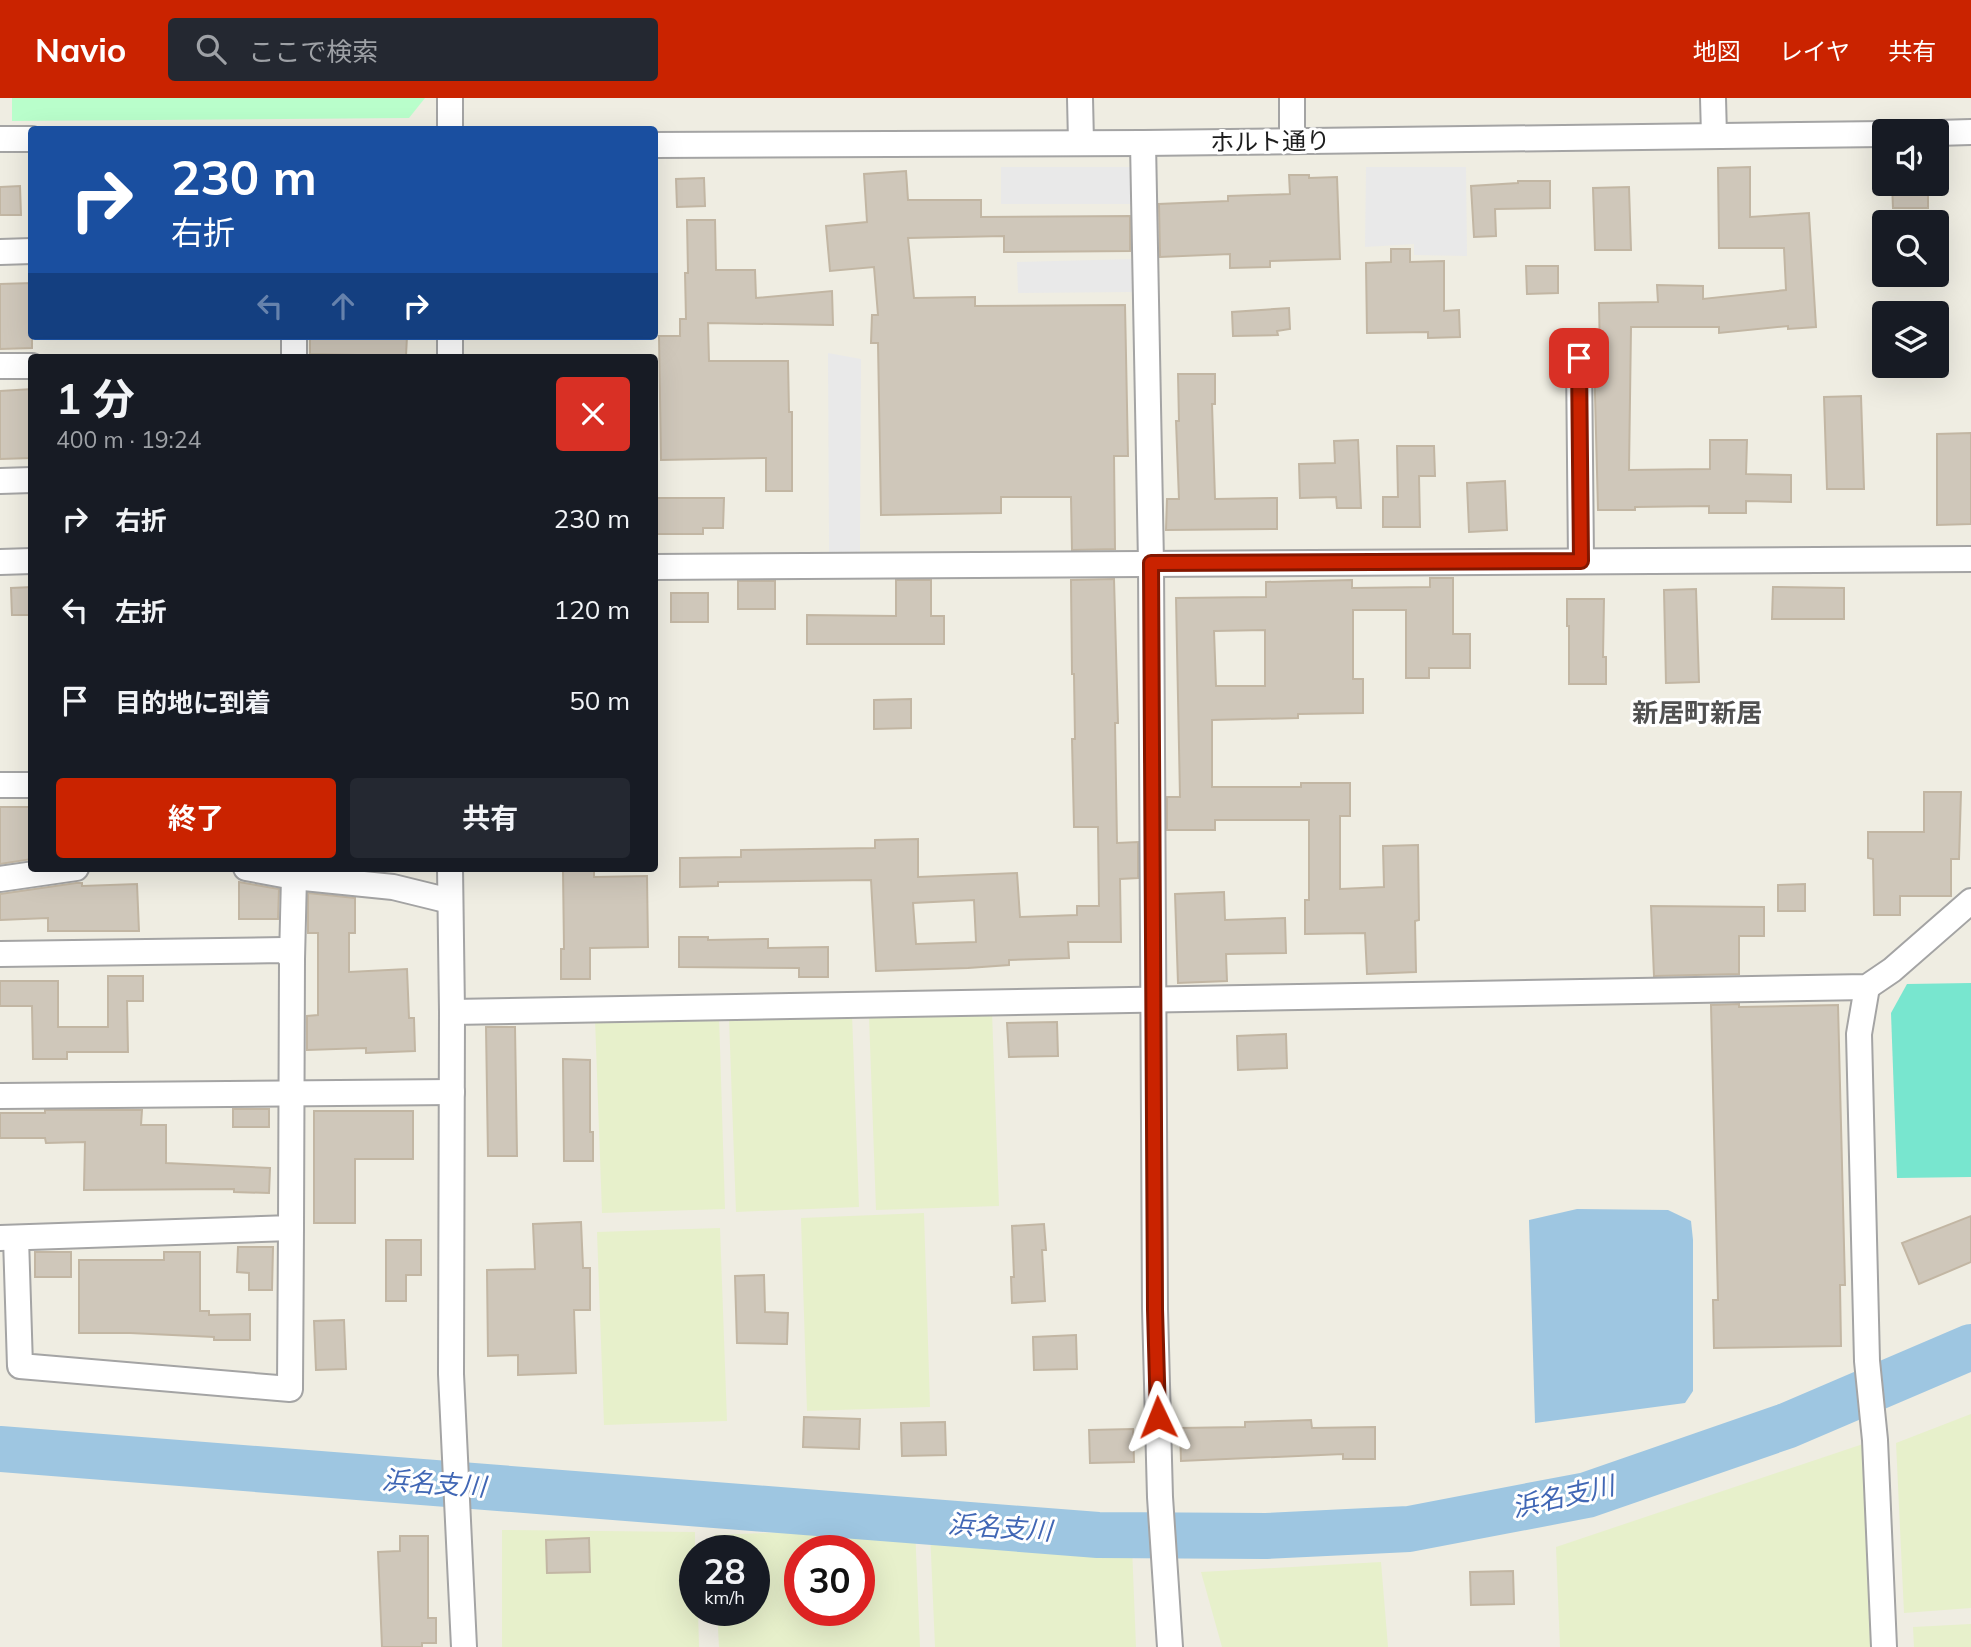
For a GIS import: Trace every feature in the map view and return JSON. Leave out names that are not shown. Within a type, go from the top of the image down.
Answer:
[{"type":"street","points":[[450,98],[450,126]]},
{"type":"street","points":[[1080,98],[1081,142]]},
{"type":"street","points":[[1292,98],[1292,140]]},
{"type":"street","points":[[1713,98],[1714,136]]},
{"type":"street","points":[[1949,133],[1971,132],[1971,139]]},
{"type":"street","name":"ホルト通り","points":[[658,145],[1143,143],[1872,134]]},
{"type":"street","points":[[0,139],[28,139]]},
{"type":"street","points":[[1143,143],[1151,563],[1155,1309],[1160,1497],[1170,1647]]},
{"type":"street","points":[[0,252],[28,251]]},
{"type":"street","points":[[1579,358],[1581,561]]},
{"type":"street","points":[[0,366],[28,366]]},
{"type":"street","points":[[0,481],[28,480]]},
{"type":"street","points":[[658,568],[1971,559]]},
{"type":"street","points":[[0,562],[28,561]]},
{"type":"street","points":[[0,785],[28,785]]},
{"type":"street","points":[[0,879],[48,872]]},
{"type":"street","points":[[267,872],[393,887],[450,901]]},
{"type":"street","points":[[450,872],[451,1374],[464,1647]]},
{"type":"street","points":[[291,1228],[8,1238],[20,1366],[290,1389],[294,877]]},
{"type":"street","points":[[452,1012],[1867,987],[1892,970],[1971,901]]},
{"type":"street","points":[[0,954],[284,950],[292,959]]},
{"type":"street","points":[[1867,987],[1858,1034],[1867,1361],[1875,1440],[1884,1647]]},
{"type":"street","points":[[0,1096],[452,1092]]},
{"type":"green space","points":[[12,98],[425,98],[409,118],[12,121]]},
{"type":"green space","points":[[992,1012],[999,1206],[876,1210],[869,1016]]},
{"type":"green space","points":[[852,1014],[859,1207],[736,1212],[729,1018]]},
{"type":"green space","points":[[719,1015],[725,1209],[602,1213],[595,1019]]},
{"type":"green space","points":[[924,1213],[930,1407],[807,1411],[801,1218]]},
{"type":"green space","points":[[720,1228],[727,1421],[604,1425],[597,1232]]},
{"type":"green space","points":[[1971,1414],[1971,1608],[1904,1613],[1896,1443]]},
{"type":"green space","points":[[1875,1440],[1884,1647],[1560,1647],[1556,1547]]},
{"type":"green space","points":[[1131,1522],[1136,1647],[935,1647],[930,1531]]},
{"type":"green space","points":[[915,1527],[920,1647],[719,1647],[718,1626],[770,1626],[770,1535],[714,1535]]},
{"type":"green space","points":[[502,1530],[695,1532],[695,1535],[679,1535],[679,1626],[698,1626],[699,1647],[502,1647]]},
{"type":"green space","points":[[1381,1562],[1388,1647],[1222,1647],[1201,1572]]},
{"type":"green space","points":[[1971,1624],[1971,1647],[1914,1647],[1913,1627]]},
{"type":"shaded area","points":[[1001,167],[1132,167],[1131,204],[1001,204]]},
{"type":"shaded area","points":[[1366,167],[1466,167],[1467,256],[1414,255],[1414,244],[1365,247]]},
{"type":"shaded area","points":[[1134,259],[1136,292],[1018,293],[1017,262]]},
{"type":"shaded area","points":[[828,353],[861,359],[860,553],[829,553]]},
{"type":"shaded area","points":[[1971,983],[1971,1177],[1897,1178],[1891,1013],[1907,984]]},
{"type":"shaded area","points":[[1577,1209],[1668,1210],[1691,1221],[1693,1391],[1685,1403],[1535,1423],[1529,1220]]},
{"type":"building","points":[[1750,167],[1750,217],[1809,213],[1816,327],[1788,329],[1788,326],[1719,333],[1719,327],[1631,327],[1629,470],[1710,469],[1710,440],[1747,440],[1746,474],[1791,475],[1791,502],[1746,501],[1746,513],[1709,513],[1709,506],[1598,510],[1594,356],[1600,356],[1599,303],[1658,302],[1657,285],[1703,286],[1703,299],[1786,290],[1784,248],[1719,248],[1718,168]]},
{"type":"building","points":[[906,171],[908,200],[981,200],[981,217],[1130,216],[1130,251],[1004,252],[1004,236],[908,238],[914,298],[975,297],[975,306],[1125,305],[1128,456],[1114,456],[1115,549],[1072,550],[1071,497],[1001,497],[1001,513],[881,515],[878,343],[871,343],[872,315],[878,315],[874,267],[830,271],[826,226],[867,222],[864,174]]},
{"type":"building","points":[[1289,175],[1309,175],[1309,178],[1337,177],[1340,259],[1270,261],[1270,267],[1230,268],[1230,254],[1160,257],[1159,204],[1228,201],[1228,196],[1290,194]]},
{"type":"building","points":[[704,178],[705,206],[677,207],[676,179]]},
{"type":"building","points":[[1550,181],[1550,208],[1495,209],[1496,236],[1474,237],[1471,186]]},
{"type":"building","points":[[20,186],[21,215],[0,215],[0,187]]},
{"type":"building","points":[[1629,187],[1631,250],[1595,250],[1593,188]]},
{"type":"building","points":[[1892,196],[1928,196],[1928,208],[1893,208]]},
{"type":"building","points":[[687,220],[715,220],[716,270],[755,270],[756,298],[832,291],[833,325],[708,323],[709,361],[788,361],[789,412],[792,412],[792,491],[766,491],[766,458],[661,460],[659,336],[680,336],[680,319],[686,319]]},
{"type":"building","points":[[1391,249],[1410,249],[1410,262],[1444,261],[1444,311],[1459,310],[1460,337],[1428,338],[1428,332],[1367,333],[1366,263],[1391,262]]},
{"type":"building","points":[[1526,266],[1558,266],[1558,293],[1527,294]]},
{"type":"building","points":[[28,283],[28,340],[32,340],[32,348],[0,349],[0,284]]},
{"type":"building","points":[[1289,308],[1290,329],[1277,331],[1278,335],[1233,336],[1232,312]]},
{"type":"building","points":[[310,340],[407,340],[406,354],[310,354]]},
{"type":"building","points":[[1178,374],[1215,374],[1215,404],[1212,404],[1215,499],[1277,498],[1277,529],[1166,530],[1167,499],[1179,499],[1176,421],[1179,421]]},
{"type":"building","points":[[28,389],[28,458],[0,459],[0,391]]},
{"type":"building","points":[[1861,396],[1864,489],[1827,489],[1824,397]]},
{"type":"building","points":[[1971,433],[1971,524],[1937,525],[1937,434]]},
{"type":"building","points":[[1358,440],[1361,508],[1337,508],[1336,497],[1300,498],[1299,464],[1335,463],[1334,441]]},
{"type":"building","points":[[1397,446],[1434,446],[1435,476],[1419,476],[1420,527],[1383,527],[1383,497],[1398,497]]},
{"type":"building","points":[[1505,481],[1507,530],[1469,532],[1467,483]]},
{"type":"building","points":[[658,498],[724,498],[723,528],[703,528],[703,534],[658,534]]},
{"type":"building","points":[[1430,578],[1453,578],[1453,634],[1470,634],[1470,668],[1429,668],[1429,678],[1406,678],[1406,610],[1353,610],[1353,679],[1363,679],[1363,713],[1212,720],[1212,787],[1301,787],[1301,783],[1350,783],[1350,816],[1340,816],[1340,889],[1384,887],[1383,846],[1418,845],[1419,920],[1415,921],[1416,972],[1367,974],[1365,933],[1305,934],[1305,900],[1309,900],[1309,820],[1215,820],[1215,830],[1167,830],[1167,797],[1180,797],[1176,598],[1266,597],[1266,582],[1352,580],[1352,588],[1430,587]],"holes":[[[1265,630],[1265,686],[1216,686],[1214,631]]]},
{"type":"building","points":[[1114,579],[1118,723],[1115,723],[1117,843],[1138,842],[1138,878],[1120,879],[1121,942],[1068,942],[1069,958],[1009,960],[1009,965],[968,968],[876,971],[871,880],[718,882],[718,886],[680,887],[680,858],[741,857],[741,850],[875,848],[875,840],[918,839],[918,877],[1017,873],[1020,917],[1077,915],[1077,906],[1099,906],[1098,827],[1074,827],[1071,580]],"holes":[[[974,900],[976,942],[916,944],[913,903]]]},
{"type":"building","points":[[896,580],[931,580],[931,616],[944,616],[944,644],[807,644],[807,615],[896,616]]},
{"type":"building","points":[[738,581],[775,581],[775,609],[738,609]]},
{"type":"building","points":[[28,587],[28,615],[12,615],[11,588]]},
{"type":"building","points":[[1773,587],[1844,588],[1844,619],[1772,619]]},
{"type":"building","points":[[1696,589],[1699,682],[1666,683],[1664,590]]},
{"type":"building","points":[[671,593],[708,593],[708,622],[671,622]]},
{"type":"building","points":[[1567,599],[1604,599],[1603,657],[1606,657],[1606,684],[1569,684]]},
{"type":"building","points":[[911,699],[911,728],[874,729],[874,700]]},
{"type":"building","points":[[1924,792],[1961,792],[1959,859],[1951,859],[1951,896],[1900,896],[1900,915],[1874,915],[1873,859],[1868,858],[1868,832],[1924,832]]},
{"type":"building","points":[[0,807],[28,807],[28,860],[0,864]]},
{"type":"building","points":[[563,872],[594,872],[594,877],[647,876],[648,947],[590,948],[590,979],[561,979],[561,949],[564,949]]},
{"type":"building","points":[[239,882],[279,889],[278,919],[239,919]]},
{"type":"building","points":[[82,883],[82,886],[137,884],[139,931],[48,931],[48,918],[0,920],[0,894]]},
{"type":"building","points":[[1805,884],[1805,911],[1778,911],[1778,885]]},
{"type":"building","points":[[1224,892],[1225,920],[1285,918],[1286,953],[1226,954],[1227,981],[1178,983],[1175,894]]},
{"type":"building","points":[[308,893],[355,898],[355,933],[349,933],[349,972],[407,969],[409,1018],[414,1018],[415,1051],[366,1053],[366,1048],[307,1050],[307,1016],[318,1015],[318,933],[308,933]]},
{"type":"building","points":[[1651,906],[1764,907],[1764,936],[1739,936],[1739,974],[1654,976]]},
{"type":"building","points":[[679,937],[708,937],[708,940],[768,939],[768,948],[828,947],[828,977],[799,977],[799,968],[679,967]]},
{"type":"building","points":[[108,976],[143,976],[143,1001],[127,1001],[128,1052],[67,1052],[67,1059],[33,1059],[32,1006],[0,1006],[0,981],[58,981],[58,1027],[108,1027]]},
{"type":"building","points":[[1739,1004],[1739,1007],[1838,1005],[1845,1285],[1840,1285],[1841,1346],[1714,1348],[1713,1300],[1718,1300],[1711,1005]]},
{"type":"building","points":[[1057,1022],[1058,1056],[1009,1057],[1007,1023]]},
{"type":"building","points":[[486,1027],[515,1027],[517,1156],[488,1156]]},
{"type":"building","points":[[1286,1034],[1287,1068],[1238,1070],[1237,1036]]},
{"type":"building","points":[[563,1059],[590,1060],[590,1132],[593,1132],[593,1161],[564,1161]]},
{"type":"building","points":[[233,1109],[269,1109],[269,1127],[233,1127]]},
{"type":"building","points":[[45,1110],[142,1110],[141,1125],[166,1125],[166,1163],[270,1168],[269,1193],[234,1192],[234,1189],[84,1190],[85,1142],[46,1143],[45,1138],[0,1138],[0,1113],[45,1113]]},
{"type":"building","points":[[314,1111],[413,1111],[413,1159],[355,1159],[355,1223],[314,1223]]},
{"type":"building","points":[[1971,1216],[1971,1262],[1919,1284],[1902,1243]]},
{"type":"building","points":[[581,1222],[583,1268],[590,1268],[590,1310],[574,1310],[576,1373],[518,1375],[518,1355],[488,1356],[487,1270],[535,1269],[533,1224]]},
{"type":"building","points":[[1044,1224],[1046,1250],[1042,1250],[1045,1301],[1012,1303],[1012,1226]]},
{"type":"building","points":[[386,1240],[421,1240],[421,1275],[406,1275],[406,1301],[386,1301]]},
{"type":"building","points":[[238,1247],[273,1247],[272,1290],[249,1290],[249,1273],[237,1272]]},
{"type":"building","points":[[35,1252],[71,1252],[71,1277],[35,1277]]},
{"type":"building","points":[[164,1252],[200,1252],[200,1311],[209,1311],[209,1315],[250,1314],[250,1340],[79,1333],[79,1260],[164,1260]]},
{"type":"building","points":[[764,1275],[765,1312],[788,1313],[787,1344],[737,1343],[735,1276]]},
{"type":"building","points":[[344,1320],[346,1369],[316,1370],[314,1321]]},
{"type":"building","points":[[1076,1335],[1077,1369],[1034,1370],[1033,1337]]},
{"type":"building","points":[[804,1417],[860,1419],[859,1449],[803,1447]]},
{"type":"building","points":[[1311,1420],[1312,1428],[1375,1427],[1375,1459],[1343,1459],[1343,1454],[1181,1461],[1180,1428],[1245,1427],[1245,1422]]},
{"type":"building","points":[[945,1422],[946,1455],[902,1456],[901,1423]]},
{"type":"building","points":[[1133,1429],[1134,1462],[1090,1463],[1089,1430]]},
{"type":"building","points":[[400,1536],[428,1536],[428,1618],[436,1618],[436,1643],[422,1643],[422,1647],[382,1647],[378,1552],[400,1551]]},
{"type":"building","points":[[589,1538],[590,1572],[547,1573],[546,1540]]},
{"type":"building","points":[[1513,1571],[1514,1604],[1471,1605],[1470,1572]]},
{"type":"waterway","name":"浜名支川","points":[[0,1449],[1098,1535],[1266,1536],[1409,1529],[1587,1495],[1786,1426],[1971,1347]]},
{"type":"district","name":"新居町新居","points":[[1697,712]]},
{"type":"route","points":[[1158,1417],[1155,1309],[1151,563],[1581,561],[1579,358]]}]
